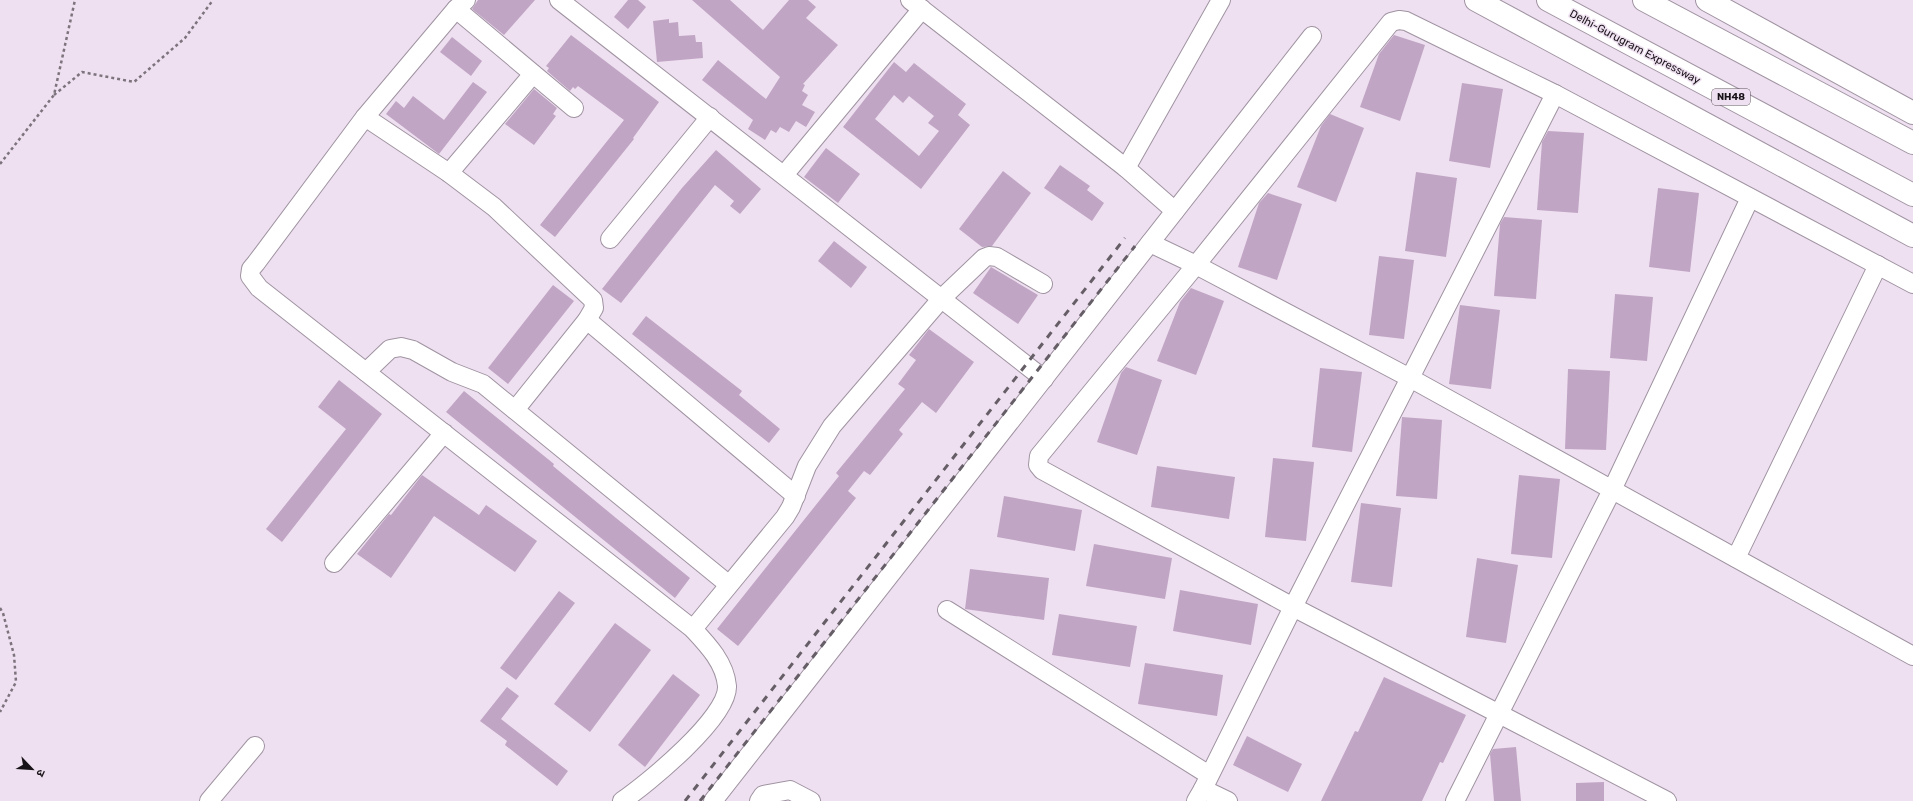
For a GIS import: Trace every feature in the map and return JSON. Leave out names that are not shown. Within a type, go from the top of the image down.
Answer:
[{"type":"main road","points":[[1476,0],[1913,236]]},
{"type":"main road","name":"Delhi-Gurugram Expressway","points":[[1548,0],[1913,195]]},
{"type":"main road","points":[[1644,0],[1913,143]]},
{"type":"main road","points":[[1706,0],[1913,113]]},
{"type":"street","points":[[559,0],[1044,379]]},
{"type":"street","points":[[1126,168],[1221,0]]},
{"type":"street","points":[[574,108],[533,74],[461,5],[365,117],[256,263],[251,270],[250,276],[259,288],[693,629],[711,649],[723,669],[727,687],[723,700],[716,714],[667,766],[622,801]]},
{"type":"street","points":[[784,175],[916,5],[1126,168],[1175,211]]},
{"type":"street","points":[[1661,800],[1293,607],[1049,474],[1038,465],[1039,456],[1196,265],[1391,22],[1406,21],[1555,94],[1913,284]]},
{"type":"street","points":[[713,801],[1312,36]]},
{"type":"street","points":[[449,173],[533,74]]},
{"type":"street","points":[[1203,788],[1293,607],[1555,94]]},
{"type":"street","points":[[365,117],[449,173],[494,207],[590,296],[594,303],[594,308],[587,320],[515,410]]},
{"type":"street","points":[[610,239],[710,117]]},
{"type":"street","points":[[1455,801],[1612,490],[1750,198]]},
{"type":"street","points":[[1150,243],[1196,265],[1410,378],[1913,656]]},
{"type":"street","points":[[693,629],[728,584],[785,517],[796,496],[807,466],[832,426],[942,298],[974,266],[989,256],[997,257],[1043,284]]},
{"type":"street","points":[[1736,558],[1878,265]]},
{"type":"street","points":[[587,320],[796,496]]},
{"type":"street","points":[[366,372],[383,353],[390,348],[401,347],[413,350],[452,372],[483,384],[728,584]]},
{"type":"street","points":[[334,563],[444,433]]},
{"type":"street","points":[[947,610],[1203,788],[1228,801]]},
{"type":"street","points":[[209,801],[255,746]]},
{"type":"street","points":[[758,801],[763,795],[790,790],[811,801]]},
{"type":"path","points":[[54,95],[75,0]]},
{"type":"path","points":[[0,164],[54,95],[82,72],[134,82],[186,38],[213,0]]},
{"type":"path","points":[[0,608],[3,612],[14,655],[16,682],[0,712]]},
{"type":"building","points":[[478,0],[535,0],[504,35],[472,9]]},
{"type":"building","points":[[628,0],[638,0],[646,7],[628,29],[614,17]]},
{"type":"building","points":[[692,0],[730,0],[763,30],[789,0],[808,0],[816,7],[806,18],[838,45],[803,84],[805,85],[802,91],[808,95],[802,105],[815,112],[806,127],[796,121],[789,132],[780,127],[776,133],[771,130],[765,140],[748,129],[753,120],[702,80],[718,60],[766,99],[780,77]]},
{"type":"building","points":[[669,19],[669,23],[678,22],[679,36],[695,35],[696,42],[702,42],[703,58],[657,62],[653,21]]},
{"type":"building","points":[[571,35],[659,102],[633,138],[634,139],[555,237],[540,225],[624,120],[578,86],[575,89],[573,87],[570,91],[547,71],[549,68],[546,66]]},
{"type":"building","points":[[1394,35],[1425,45],[1400,121],[1360,107],[1379,54]]},
{"type":"building","points":[[452,37],[482,61],[471,76],[440,52]]},
{"type":"building","points":[[894,62],[906,72],[914,63],[966,104],[958,115],[970,125],[921,189],[843,127]],"holes":[[[894,95],[903,103],[909,96],[934,116],[928,123],[939,131],[919,156],[875,119]]]},
{"type":"building","points":[[473,82],[487,92],[439,154],[386,114],[396,101],[404,108],[413,96],[444,120]]},
{"type":"building","points":[[1462,83],[1503,89],[1490,168],[1449,161]]},
{"type":"building","points":[[534,89],[557,108],[553,114],[556,116],[534,145],[505,124]]},
{"type":"building","points":[[1330,114],[1364,128],[1336,202],[1297,187],[1321,126]]},
{"type":"building","points":[[1548,131],[1584,133],[1578,213],[1537,210],[1542,142]]},
{"type":"building","points":[[826,148],[860,174],[838,203],[804,177]]},
{"type":"building","points":[[716,150],[761,189],[740,214],[730,206],[734,201],[715,185],[621,303],[602,289],[682,188]]},
{"type":"building","points":[[1060,165],[1090,186],[1087,190],[1104,203],[1092,221],[1044,188]]},
{"type":"building","points":[[1003,171],[1031,193],[992,246],[982,247],[959,229]]},
{"type":"building","points":[[1416,172],[1457,178],[1446,257],[1405,251]]},
{"type":"building","points":[[1658,188],[1699,193],[1690,272],[1649,267]]},
{"type":"building","points":[[1268,193],[1302,204],[1277,280],[1238,267],[1259,203]]},
{"type":"building","points":[[1504,217],[1542,220],[1536,299],[1494,296],[1500,224]]},
{"type":"building","points":[[834,241],[867,267],[851,288],[818,261]]},
{"type":"building","points":[[1379,256],[1414,260],[1404,339],[1369,335]]},
{"type":"building","points":[[991,267],[1038,295],[1018,324],[973,293]]},
{"type":"building","points":[[553,285],[574,301],[508,384],[488,368]]},
{"type":"building","points":[[1191,288],[1224,301],[1196,375],[1157,361],[1180,302]]},
{"type":"building","points":[[1615,294],[1653,297],[1647,361],[1610,358]]},
{"type":"building","points":[[1460,305],[1500,310],[1491,389],[1449,384]]},
{"type":"building","points":[[646,316],[742,391],[739,395],[780,429],[769,443],[632,334]]},
{"type":"building","points":[[929,329],[974,362],[936,413],[922,402],[899,430],[903,434],[870,475],[864,471],[848,491],[856,498],[738,646],[717,629],[839,476],[836,473],[905,389],[898,384],[916,360],[909,355]]},
{"type":"building","points":[[1126,367],[1162,380],[1137,455],[1097,442],[1121,373]]},
{"type":"building","points":[[1320,368],[1362,372],[1352,452],[1312,447]]},
{"type":"building","points":[[1568,369],[1610,371],[1606,450],[1565,449]]},
{"type":"building","points":[[339,380],[382,414],[282,542],[266,529],[346,429],[318,407]]},
{"type":"building","points":[[464,391],[690,578],[675,598],[446,412]]},
{"type":"building","points":[[1402,417],[1442,420],[1437,499],[1396,496]]},
{"type":"building","points":[[1273,458],[1314,462],[1306,541],[1265,537]]},
{"type":"building","points":[[1157,466],[1235,477],[1229,519],[1151,507]]},
{"type":"building","points":[[422,475],[479,515],[486,505],[537,541],[515,572],[434,516],[391,578],[357,554],[389,514],[391,515]]},
{"type":"building","points":[[1519,475],[1560,479],[1552,558],[1511,554]]},
{"type":"building","points":[[1004,496],[1082,510],[1075,551],[997,537]]},
{"type":"building","points":[[1361,503],[1401,508],[1392,587],[1351,582]]},
{"type":"building","points":[[1094,544],[1172,558],[1165,599],[1086,586]]},
{"type":"building","points":[[1477,558],[1518,565],[1506,643],[1466,637]]},
{"type":"building","points":[[970,569],[1049,578],[1044,620],[965,609]]},
{"type":"building","points":[[1180,590],[1258,604],[1251,645],[1173,631]]},
{"type":"building","points":[[559,591],[575,603],[516,680],[500,668]]},
{"type":"building","points":[[1059,614],[1137,626],[1130,667],[1052,655]]},
{"type":"building","points":[[615,623],[651,650],[590,732],[554,704]]},
{"type":"building","points":[[1145,663],[1223,675],[1217,716],[1138,704]]},
{"type":"building","points":[[673,674],[700,695],[645,767],[618,745]]},
{"type":"building","points":[[1384,677],[1466,715],[1443,763],[1440,762],[1422,801],[1321,801],[1355,731],[1358,732]]},
{"type":"building","points":[[507,687],[519,696],[501,719],[568,771],[557,786],[505,745],[507,741],[480,721]]},
{"type":"building","points":[[1247,736],[1302,764],[1288,792],[1233,765]]},
{"type":"building","points":[[1516,747],[1521,801],[1494,801],[1490,754],[1493,749]]},
{"type":"building","points":[[1604,782],[1604,801],[1576,801],[1576,783]]},
{"type":"railway","points":[[685,801],[1125,238]]},
{"type":"railway","points":[[700,801],[1135,246]]}]
